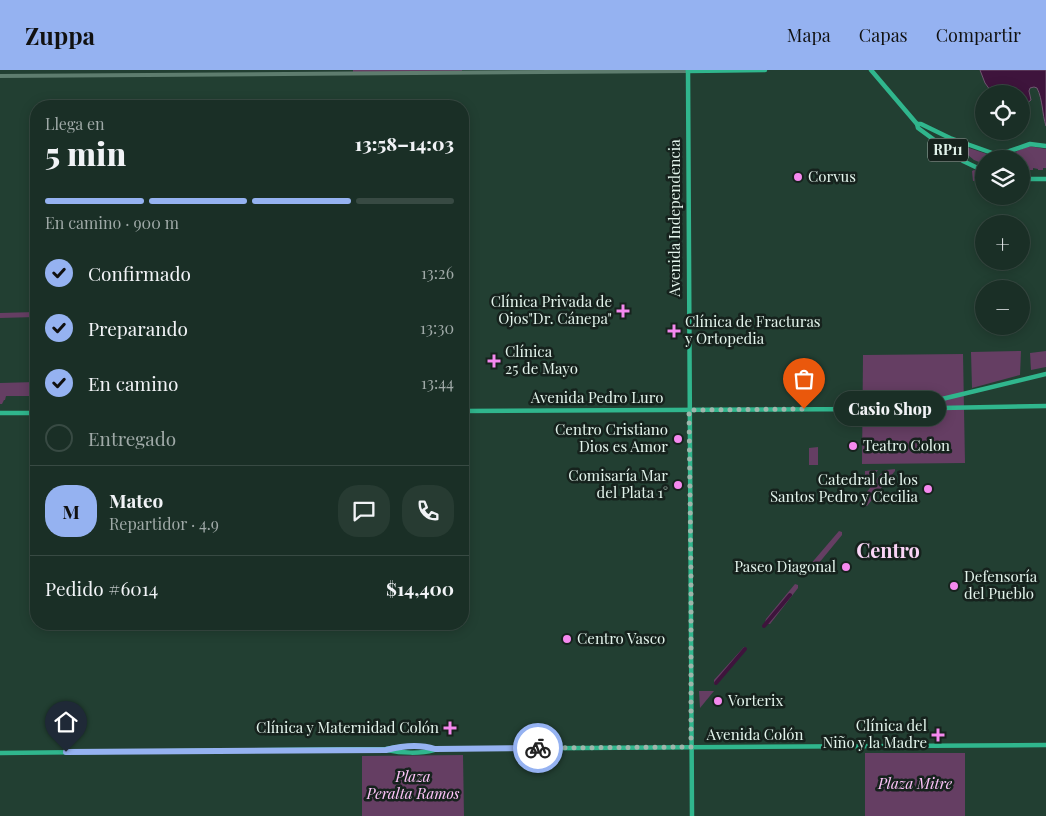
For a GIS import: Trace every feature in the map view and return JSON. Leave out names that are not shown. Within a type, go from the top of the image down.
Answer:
[{"type":"main road","name":"Avenida Independencia","points":[[688,70],[692,816]]},
{"type":"main road","points":[[0,76],[765,70]]},
{"type":"main road","name":"RP11","points":[[870,70],[917,124],[918,128],[963,161],[975,167]]},
{"type":"main road","name":"RP11","points":[[917,124],[995,154],[1004,153],[1030,144],[1046,146]]},
{"type":"main road","points":[[946,148],[945,142],[950,138]]},
{"type":"main road","points":[[1030,179],[1046,179]]},
{"type":"main road","points":[[1046,374],[930,402],[910,400],[906,405],[905,411],[910,417],[916,418],[931,410],[941,408],[1046,406]]},
{"type":"main road","points":[[941,408],[937,404],[942,399]]},
{"type":"main road","name":"Avenida Pedro Luro","points":[[881,409],[910,400]]},
{"type":"main road","points":[[918,400],[924,406],[922,416]]},
{"type":"main road","name":"Avenida Pedro Luro","points":[[469,411],[881,409],[898,412],[910,417]]},
{"type":"main road","points":[[0,413],[30,413]]},
{"type":"main road","name":"Avenida Colón","points":[[386,750],[396,747],[428,747],[434,749],[1046,746]]},
{"type":"main road","name":"Avenida Colón","points":[[0,753],[386,750],[396,752],[428,752],[434,749]]},
{"type":"green space","points":[[353,70],[462,70],[462,72],[353,73]]},
{"type":"green space","points":[[960,145],[975,150],[975,160],[974,160],[957,146]]},
{"type":"green space","points":[[1029,146],[1046,149],[1046,168],[1038,170],[1033,168],[1033,170],[1030,170],[1030,150],[1020,150]]},
{"type":"green space","points":[[975,170],[975,181],[973,181],[972,171]]},
{"type":"green space","points":[[30,312],[30,317],[0,318],[0,313]]},
{"type":"green space","points":[[1021,351],[1020,375],[972,388],[971,352]]},
{"type":"green space","points":[[1046,351],[1046,367],[1031,370],[1030,353]]},
{"type":"green space","points":[[963,354],[965,463],[862,464],[863,355]]},
{"type":"green space","points":[[30,382],[30,396],[6,396],[2,404],[0,404],[0,383]]},
{"type":"green space","points":[[818,447],[818,465],[809,465],[809,448]]},
{"type":"green space","points":[[895,469],[895,471],[866,506],[866,493],[883,471]]},
{"type":"green space","points":[[878,470],[865,487],[865,471]]},
{"type":"green space","points":[[839,531],[842,532],[842,535],[814,569],[810,570],[809,566]]},
{"type":"green space","points":[[795,584],[798,585],[798,588],[770,624],[766,624],[766,619]]},
{"type":"green space","points":[[744,647],[746,648],[745,650],[714,684],[714,680]]},
{"type":"green space","points":[[699,691],[714,691],[700,708]]},
{"type":"green space","name":"Plaza Mitre","points":[[865,753],[965,753],[965,816],[865,816]]},
{"type":"green space","name":"Plaza Peralta Ramos","points":[[463,755],[464,816],[362,816],[362,756]]},
{"type":"shaded area","points":[[980,70],[1046,70],[1046,126],[1037,88],[1030,88],[1030,85],[986,85]]},
{"type":"waterway","points":[[764,626],[790,595]]},
{"type":"waterway","points":[[716,683],[745,649]]},
{"type":"way so far","points":[[538,748],[691,747],[689,410],[804,409]]},
{"type":"place","name":"Corvus","points":[[798,177]]},
{"type":"place","name":"Clínica Privada de Ojos\"Dr. Cánepa\"","points":[[623,311]]},
{"type":"place","name":"Clínica de Fracturas y Ortopedia","points":[[674,331]]},
{"type":"place","name":"Clínica 25 de Mayo","points":[[494,361]]},
{"type":"place","name":"Casio Shop","points":[[804,409]]},
{"type":"place","name":"Centro Cristiano Dios es Amor","points":[[678,439]]},
{"type":"place","name":"Teatro Colon","points":[[853,446]]},
{"type":"place","name":"Comisaría Mar del Plata 1°","points":[[678,485]]},
{"type":"place","name":"Catedral de los Santos Pedro y Cecilia","points":[[928,489]]},
{"type":"place","name":"Paseo Diagonal","points":[[846,567]]},
{"type":"place","name":"Defensoría del Pueblo","points":[[954,586]]},
{"type":"place","name":"Centro Vasco","points":[[567,639]]},
{"type":"place","name":"Vorterix","points":[[718,701]]},
{"type":"place","name":"Clínica y Maternidad Colón","points":[[450,728]]},
{"type":"place","name":"Clínica del Niño y la Madre","points":[[938,735]]},
{"type":"district","name":"Centro","points":[[888,551]]},
{"type":"route","points":[[66,752],[386,750],[396,747],[428,747],[435,749],[538,748]]}]
